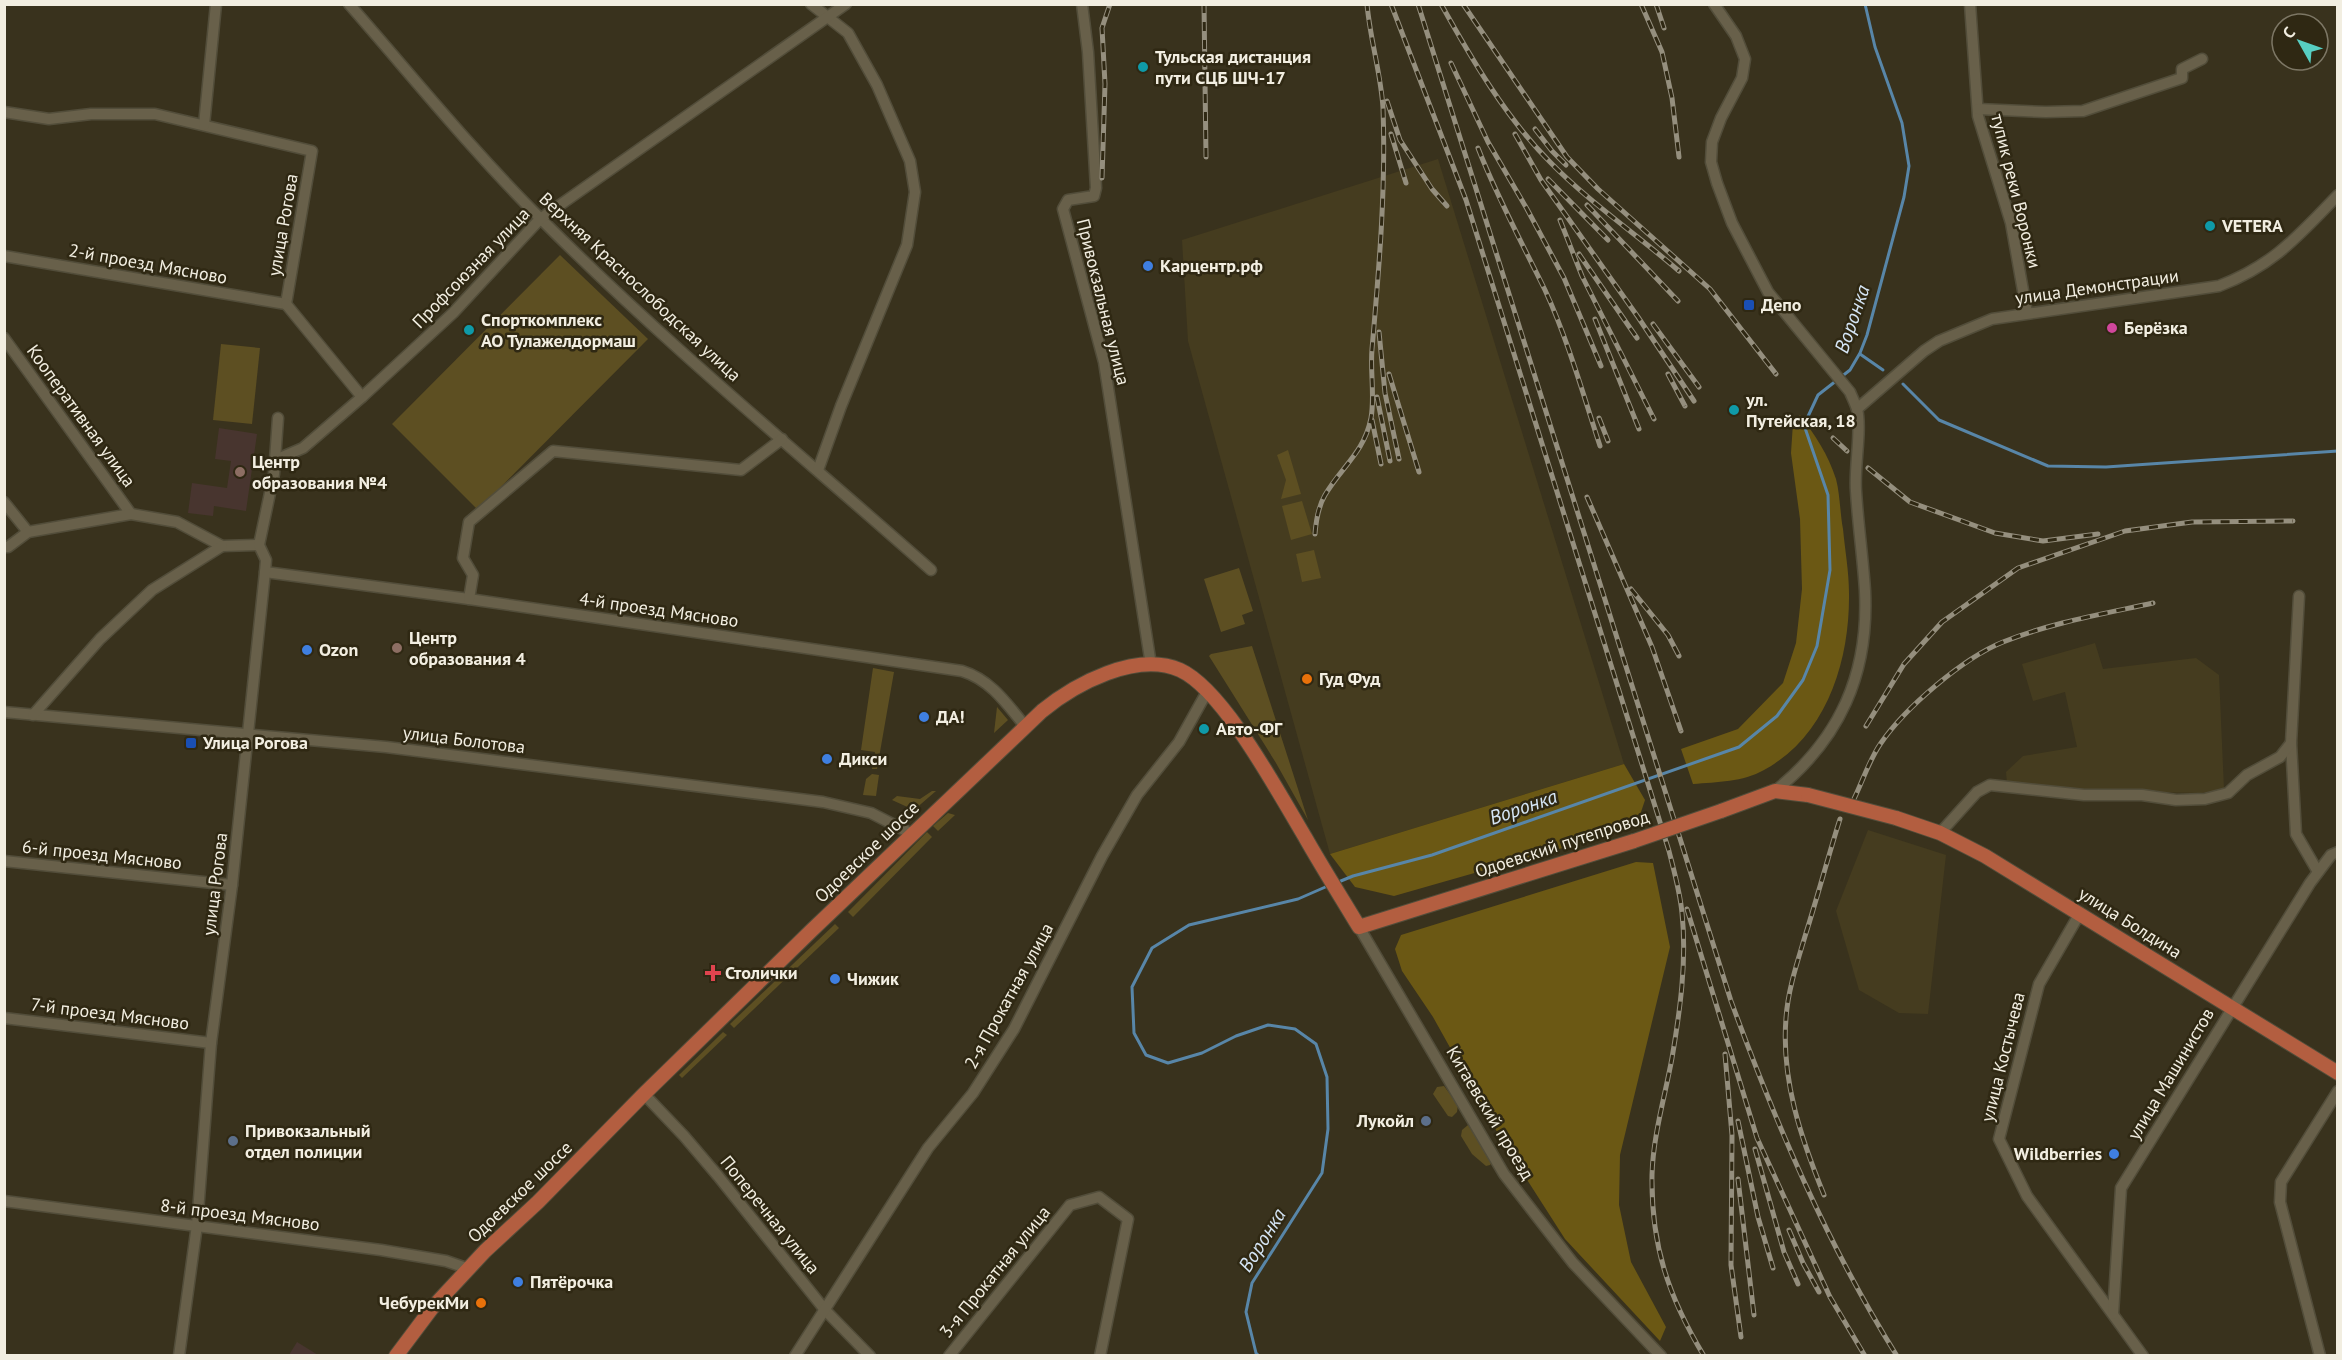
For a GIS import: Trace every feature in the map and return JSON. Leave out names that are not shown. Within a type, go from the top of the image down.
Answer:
[{"type":"main road","name":"Одоевское шоссе","points":[[396,1356],[432,1308],[644,1094],[1025,726],[1060,696],[1077,687],[1123,668],[1151,665],[1178,669],[1208,690],[1226,712],[1274,784],[1359,927]]},
{"type":"main road","name":"улица Болдина","points":[[1775,791],[1808,795],[1896,818],[1940,833],[1985,856],[2080,913],[2337,1073]]},
{"type":"main road","name":"Одоевский путепровод","points":[[1359,927],[1634,841],[1775,791]]},
{"type":"street","points":[[4,112],[49,119],[91,114],[155,114],[204,125],[216,4]]},
{"type":"street","name":"Верхняя Краснослободская улица","points":[[349,4],[540,219],[609,286],[931,570]]},
{"type":"street","points":[[811,4],[848,33],[877,85],[910,161],[915,192],[907,244],[841,406],[818,470]]},
{"type":"street","name":"Профсоюзная улица","points":[[275,460],[303,448],[362,397],[453,313],[540,219],[846,4]]},
{"type":"street","name":"Привокзальная улица","points":[[1082,4],[1088,52],[1095,192],[1094,196],[1088,198],[1068,200],[1063,209],[1104,362],[1151,665]]},
{"type":"street","points":[[1714,4],[1736,36],[1745,59],[1742,78],[1721,117],[1712,142],[1711,162],[1731,223],[1768,292],[1850,392],[1857,410],[1855,476],[1865,594],[1864,632],[1860,660],[1853,686],[1832,731],[1803,765],[1775,791]]},
{"type":"street","name":"тупик реки Воронки","points":[[1970,4],[1978,109],[2011,223],[2027,313]]},
{"type":"street","points":[[1978,109],[2083,111],[2182,78],[2182,69],[2202,58]]},
{"type":"street","name":"улица Рогова","points":[[204,125],[312,151],[286,304]]},
{"type":"street","name":"улица Демонстрации","points":[[1857,410],[1924,351],[1939,341],[1992,319],[2219,286],[2261,267],[2296,238],[2337,195]]},
{"type":"street","name":"2-й проезд Мясново","points":[[4,256],[286,304]]},
{"type":"street","points":[[286,304],[362,397]]},
{"type":"street","name":"Кооперативная улица","points":[[4,338],[131,514]]},
{"type":"street","name":"улица Рогова","points":[[179,1356],[196,1226],[211,1043],[232,885],[265,572],[266,560],[259,545],[275,460],[278,418]]},
{"type":"street","points":[[470,599],[473,575],[463,558],[469,522],[553,451],[741,470],[782,439]]},
{"type":"street","points":[[4,502],[28,532]]},
{"type":"street","points":[[4,547],[8,547],[28,532],[131,514],[177,522],[222,546],[259,545]]},
{"type":"street","points":[[33,715],[100,639],[152,590],[222,546]]},
{"type":"street","name":"4-й проезд Мясново","points":[[265,572],[470,599],[962,671],[990,685],[1025,726]]},
{"type":"street","points":[[2299,596],[2291,743],[2296,834],[2318,872]]},
{"type":"street","name":"2-я Прокатная улица","points":[[795,1356],[928,1148],[973,1093],[1014,1029],[1102,856],[1131,806],[1179,742],[1208,690]]},
{"type":"street","name":"улица Болотова","points":[[4,712],[386,747],[823,802],[871,813],[912,834]]},
{"type":"street","points":[[1940,833],[1977,792],[1990,785],[2084,795],[2142,795],[2176,800],[2205,799],[2228,793],[2247,775],[2280,757],[2291,743]]},
{"type":"street","name":"улица Машинистов","points":[[2113,1314],[2121,1188],[2318,872],[2331,855],[2337,852]]},
{"type":"street","name":"6-й проезд Мясново","points":[[4,861],[232,885]]},
{"type":"street","name":"улица Костычева","points":[[2080,913],[2039,984],[1999,1139],[2027,1196],[2143,1356]]},
{"type":"street","name":"Китаевский проезд","points":[[1359,927],[1504,1174],[1574,1263],[1661,1356]]},
{"type":"street","name":"7-й проезд Мясново","points":[[4,1018],[211,1043]]},
{"type":"street","points":[[2320,1356],[2280,1202],[2281,1182],[2337,1091]]},
{"type":"street","name":"Поперечная улица","points":[[644,1094],[698,1152],[825,1310],[870,1356]]},
{"type":"street","name":"3-я Прокатная улица","points":[[949,1356],[1070,1204],[1099,1197],[1128,1219],[1100,1356]]},
{"type":"street","name":"8-й проезд Мясново","points":[[4,1201],[381,1250],[446,1261],[469,1269]]},
{"type":"shaded area","points":[[1438,159],[1624,764],[1330,854],[1188,341],[1182,240]]},
{"type":"shaded area","points":[[560,255],[648,339],[478,510],[392,424]]},
{"type":"shaded area","points":[[221,344],[260,348],[252,424],[213,420]]},
{"type":"shaded area","points":[[1800,415],[1825,453],[1833,470],[1838,491],[1849,593],[1845,644],[1839,669],[1831,694],[1819,717],[1786,755],[1764,770],[1747,777],[1693,784],[1681,749],[1738,729],[1783,683],[1796,643],[1802,589],[1800,519],[1791,453],[1793,423]]},
{"type":"shaded area","name":"Центр образования №4","points":[[219,428],[257,434],[246,511],[214,506],[213,516],[188,513],[192,483],[227,488],[231,461],[215,459]]},
{"type":"shaded area","points":[[1288,450],[1301,494],[1281,499],[1286,480],[1277,455]]},
{"type":"shaded area","points":[[1302,501],[1312,534],[1291,540],[1282,506]]},
{"type":"shaded area","points":[[1314,550],[1321,578],[1302,582],[1296,554]]},
{"type":"shaded area","points":[[1239,568],[1253,611],[1242,615],[1245,624],[1221,632],[1204,579]]},
{"type":"shaded area","points":[[2095,643],[2103,669],[2196,658],[2219,675],[2224,789],[2202,793],[2026,790],[2007,783],[2006,772],[2023,756],[2077,747],[2065,692],[2033,701],[2022,664]]},
{"type":"shaded area","points":[[1252,646],[1308,820],[1276,763],[1209,656]]},
{"type":"shaded area","points":[[873,668],[894,672],[877,769],[872,769],[875,752],[861,750]]},
{"type":"shaded area","points":[[997,707],[1008,720],[994,733]]},
{"type":"shaded area","points":[[1624,764],[1645,800],[1636,827],[1394,896],[1355,887],[1330,854]]},
{"type":"shaded area","points":[[872,774],[879,775],[876,796],[863,795],[866,779]]},
{"type":"shaded area","points":[[936,791],[914,810],[892,800],[897,796],[920,799]]},
{"type":"shaded area","points":[[948,813],[955,815],[938,831],[933,826]]},
{"type":"shaded area","points":[[1868,830],[1946,855],[1928,1014],[1899,1013],[1859,990],[1836,911]]},
{"type":"shaded area","points":[[927,832],[932,837],[853,917],[848,912]]},
{"type":"shaded area","points":[[1636,862],[1653,863],[1670,947],[1620,1155],[1619,1205],[1631,1262],[1666,1327],[1660,1341],[1565,1239],[1501,1139],[1433,1017],[1402,971],[1395,949],[1401,935]]},
{"type":"shaded area","points":[[835,924],[839,928],[734,1028],[730,1024]]},
{"type":"shaded area","points":[[723,1032],[727,1035],[682,1078],[679,1075]]},
{"type":"shaded area","points":[[1444,1086],[1458,1105],[1457,1112],[1452,1117],[1448,1116],[1433,1094],[1437,1087]]},
{"type":"shaded area","points":[[1468,1125],[1493,1161],[1490,1165],[1486,1166],[1472,1154],[1461,1136],[1462,1130]]},
{"type":"shaded area","points":[[297,1342],[318,1355],[289,1355]]},
{"type":"waterway","name":"Воронка","points":[[1336,883],[1353,876],[1432,855],[1739,747],[1777,716],[1803,680],[1817,646],[1830,570],[1828,495],[1804,425],[1818,395],[1850,370],[1860,353],[1867,335],[1904,197],[1909,166],[1902,123],[1875,47],[1865,4]]},
{"type":"waterway","points":[[1860,354],[1883,370]]},
{"type":"waterway","points":[[1903,384],[1939,420],[2048,466],[2106,467],[2338,451]]},
{"type":"waterway","name":"Воронка","points":[[1259,1356],[1256,1353],[1246,1312],[1252,1283],[1322,1173],[1328,1129],[1327,1077],[1316,1044],[1295,1029],[1268,1025],[1236,1036],[1202,1053],[1168,1063],[1146,1055],[1134,1033],[1132,987],[1152,948],[1189,925],[1298,899],[1330,885]]},
{"type":"railway","points":[[1102,178],[1105,84],[1102,28],[1110,4]]},
{"type":"railway","points":[[1204,4],[1206,157]]},
{"type":"railway","points":[[1315,534],[1323,500],[1363,441],[1372,410],[1372,358],[1381,229],[1384,138],[1382,95],[1367,4]]},
{"type":"railway","points":[[1391,4],[1466,200],[1677,882],[1684,949],[1682,986],[1672,1058],[1655,1146],[1652,1200],[1659,1247],[1671,1291],[1704,1356]]},
{"type":"railway","points":[[1418,4],[1731,1001],[1766,1093],[1805,1183],[1848,1271],[1897,1356]]},
{"type":"railway","points":[[1441,4],[1490,87],[1534,145],[1581,191],[1679,271]]},
{"type":"railway","points":[[1463,4],[1567,157],[1598,189],[1710,289],[1776,374]]},
{"type":"railway","points":[[1641,4],[1662,52],[1672,98],[1679,157]]},
{"type":"railway","points":[[1656,4],[1664,28]]},
{"type":"railway","points":[[1451,63],[1488,142],[1564,278],[1601,366]]},
{"type":"railway","points":[[1387,101],[1400,140],[1432,189],[1447,206]]},
{"type":"railway","points":[[1535,129],[1566,165]]},
{"type":"railway","points":[[1391,134],[1406,183]]},
{"type":"railway","points":[[1515,134],[1541,180],[1694,401]]},
{"type":"railway","points":[[1478,148],[1561,328],[1600,446]]},
{"type":"railway","points":[[1548,179],[1608,240]]},
{"type":"railway","points":[[1587,205],[1678,301]]},
{"type":"railway","points":[[1560,220],[1582,276],[1654,419]]},
{"type":"railway","points":[[1579,254],[1637,338]]},
{"type":"railway","points":[[1595,319],[1639,429]]},
{"type":"railway","points":[[1653,324],[1699,387]]},
{"type":"railway","points":[[1379,332],[1385,393],[1399,459]]},
{"type":"railway","points":[[1389,374],[1419,472]]},
{"type":"railway","points":[[1668,374],[1685,406]]},
{"type":"railway","points":[[1377,397],[1390,461]]},
{"type":"railway","points":[[1599,418],[1608,441]]},
{"type":"railway","points":[[1372,420],[1381,464]]},
{"type":"railway","points":[[1833,438],[1847,451]]},
{"type":"railway","points":[[1868,468],[1910,502],[1995,533],[2043,541],[2098,534]]},
{"type":"railway","points":[[1587,497],[1652,647],[1681,731]]},
{"type":"railway","points":[[1866,726],[1904,664],[1942,622],[2018,568],[2125,531],[2192,522],[2293,521]]},
{"type":"railway","points":[[1631,589],[1668,635],[1679,656]]},
{"type":"railway","points":[[1853,801],[1873,757],[1891,729],[1936,685],[1970,660],[1987,649],[2039,629],[2153,603]]},
{"type":"railway","points":[[1824,1195],[1794,1108],[1785,1041],[1786,1018],[1794,975],[1840,819]]},
{"type":"railway","points":[[1687,909],[1757,1138],[1830,1297],[1865,1356]]},
{"type":"railway","points":[[1725,1054],[1732,1135],[1731,1265],[1741,1337]]},
{"type":"railway","points":[[1738,1121],[1758,1217],[1773,1268]]},
{"type":"railway","points":[[1755,1149],[1784,1252],[1798,1284]]},
{"type":"railway","points":[[1738,1179],[1754,1315]]},
{"type":"railway","points":[[1789,1230],[1819,1292]]},
{"type":"place","name":"Тульская дистанция пути СЦБ ШЧ-17","points":[[1143,67]]},
{"type":"place","name":"VETERA","points":[[2210,226]]},
{"type":"place","name":"Карцентр.рф","points":[[1148,266]]},
{"type":"place","name":"Депо","points":[[1749,305]]},
{"type":"place","name":"Берёзка","points":[[2112,328]]},
{"type":"place","name":"Спорткомплекс АО Тулажелдормаш","points":[[469,330]]},
{"type":"place","name":"ул. Путейская, 18","points":[[1734,410]]},
{"type":"place","name":"Центр образования №4","points":[[240,472]]},
{"type":"place","name":"Центр образования 4","points":[[397,648]]},
{"type":"place","name":"Ozon","points":[[307,650]]},
{"type":"place","name":"Гуд Фуд","points":[[1307,679]]},
{"type":"place","name":"ДА!","points":[[924,717]]},
{"type":"place","name":"Авто-ФГ","points":[[1204,729]]},
{"type":"place","name":"Улица Рогова","points":[[191,743]]},
{"type":"place","name":"Дикси","points":[[827,759]]},
{"type":"place","name":"Столички","points":[[713,973]]},
{"type":"place","name":"Чижик","points":[[835,979]]},
{"type":"place","name":"Лукойл","points":[[1426,1121]]},
{"type":"place","name":"Привокзальный отдел полиции","points":[[233,1141]]},
{"type":"place","name":"Wildberries","points":[[2114,1154]]},
{"type":"place","name":"Пятёрочка","points":[[518,1282]]},
{"type":"place","name":"ЧебурекМи","points":[[481,1303]]}]
